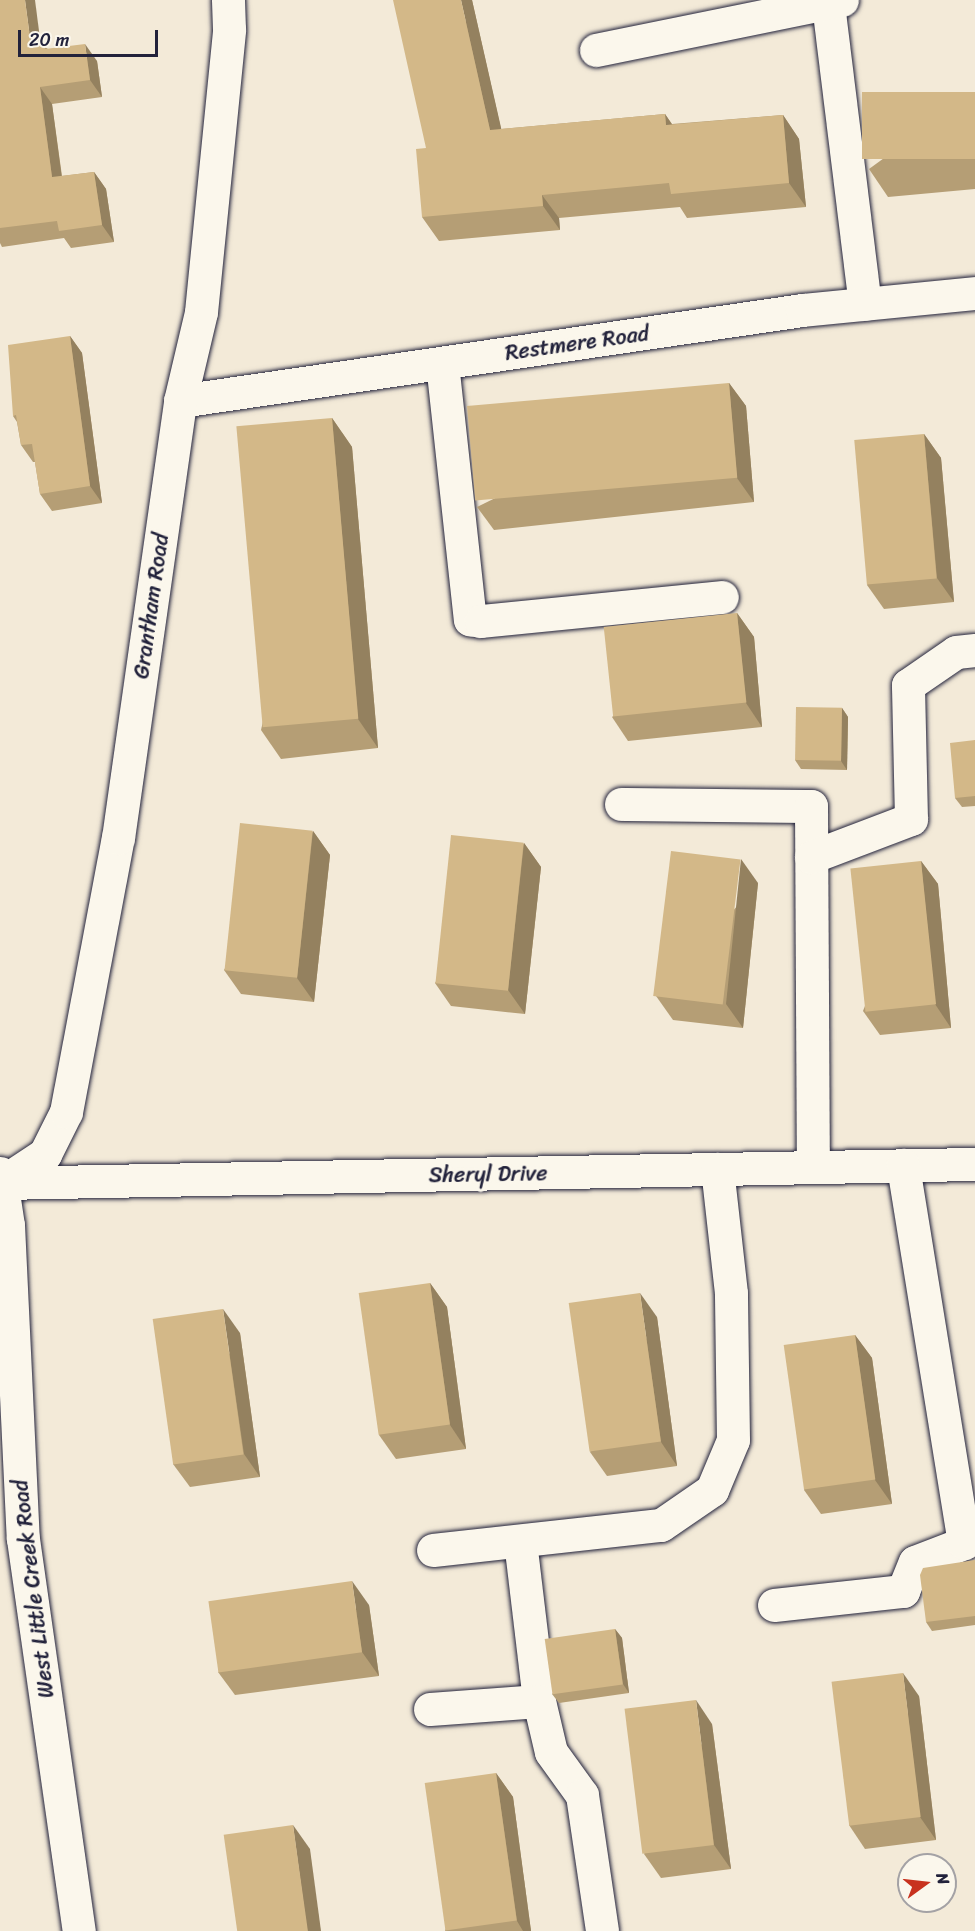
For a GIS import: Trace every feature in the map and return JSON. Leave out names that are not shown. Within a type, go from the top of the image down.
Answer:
[{"type":"street","name":"Grantham Road","points":[[1,1178],[45,1154],[66,1112],[118,838],[180,401],[201,312],[228,28],[228,0]]},
{"type":"street","points":[[596,50],[835,2],[865,304]]},
{"type":"street","name":"Restmere Road","points":[[180,401],[865,304],[975,294]]},
{"type":"street","points":[[442,363],[470,619],[722,597]]},
{"type":"street","points":[[811,857],[911,819],[908,685],[956,652],[975,650]]},
{"type":"street","points":[[621,804],[811,806],[813,1167]]},
{"type":"street","name":"Sheryl Drive","points":[[1,1178],[975,1164]]},
{"type":"street","points":[[774,1605],[903,1591],[915,1562],[964,1543],[903,1165]]},
{"type":"street","points":[[433,1550],[661,1525],[712,1490],[733,1440],[731,1293],[717,1169]]},
{"type":"street","name":"West Little Creek Road","points":[[1,1178],[8,1225],[23,1539],[79,1931]]},
{"type":"street","points":[[520,1540],[539,1701],[551,1752],[582,1795],[602,1931]]},
{"type":"street","points":[[430,1709],[539,1701]]},
{"type":"building","points":[[0,0],[25,0],[31,45],[44,43],[45,49],[85,44],[90,80],[40,87],[52,177],[94,172],[102,225],[59,231],[57,221],[0,228]]},
{"type":"building","points":[[393,0],[461,0],[490,130],[665,114],[666,125],[783,115],[789,183],[671,194],[669,183],[542,195],[543,206],[422,217],[416,149],[426,148]]},
{"type":"building","points":[[862,92],[975,92],[975,159],[862,159]]},
{"type":"building","points":[[70,336],[90,486],[40,494],[32,444],[21,445],[16,415],[13,416],[8,345]]},
{"type":"building","points":[[729,383],[737,478],[475,501],[467,406]]},
{"type":"building","points":[[332,418],[358,719],[263,727],[236,426]]},
{"type":"building","points":[[924,434],[937,578],[867,585],[854,440]]},
{"type":"building","points":[[737,613],[746,703],[613,717],[604,627]]},
{"type":"building","points":[[796,707],[842,708],[841,761],[795,760]]},
{"type":"building","points":[[975,740],[975,796],[955,798],[950,743]]},
{"type":"building","points":[[240,823],[313,831],[297,978],[225,970]]},
{"type":"building","points":[[451,835],[524,843],[508,991],[435,983]]},
{"type":"building","points":[[671,851],[740,860],[723,1004],[653,996]]},
{"type":"building","points":[[921,861],[936,1004],[865,1012],[850,868]]},
{"type":"building","points":[[430,1283],[450,1425],[379,1435],[359,1293]]},
{"type":"building","points":[[640,1293],[661,1442],[590,1452],[569,1303]]},
{"type":"building","points":[[223,1309],[243,1455],[173,1464],[153,1319]]},
{"type":"building","points":[[855,1335],[875,1480],[804,1490],[784,1345]]},
{"type":"building","points":[[975,1560],[975,1616],[926,1622],[920,1575],[923,1568]]},
{"type":"building","points":[[352,1581],[362,1652],[218,1672],[208,1601]]},
{"type":"building","points":[[615,1629],[623,1684],[552,1694],[545,1639]]},
{"type":"building","points":[[903,1673],[921,1817],[849,1826],[832,1682]]},
{"type":"building","points":[[696,1700],[714,1845],[642,1854],[625,1709]]},
{"type":"building","points":[[496,1773],[517,1921],[445,1931],[425,1783]]},
{"type":"building","points":[[293,1825],[308,1931],[237,1931],[224,1835]]}]
